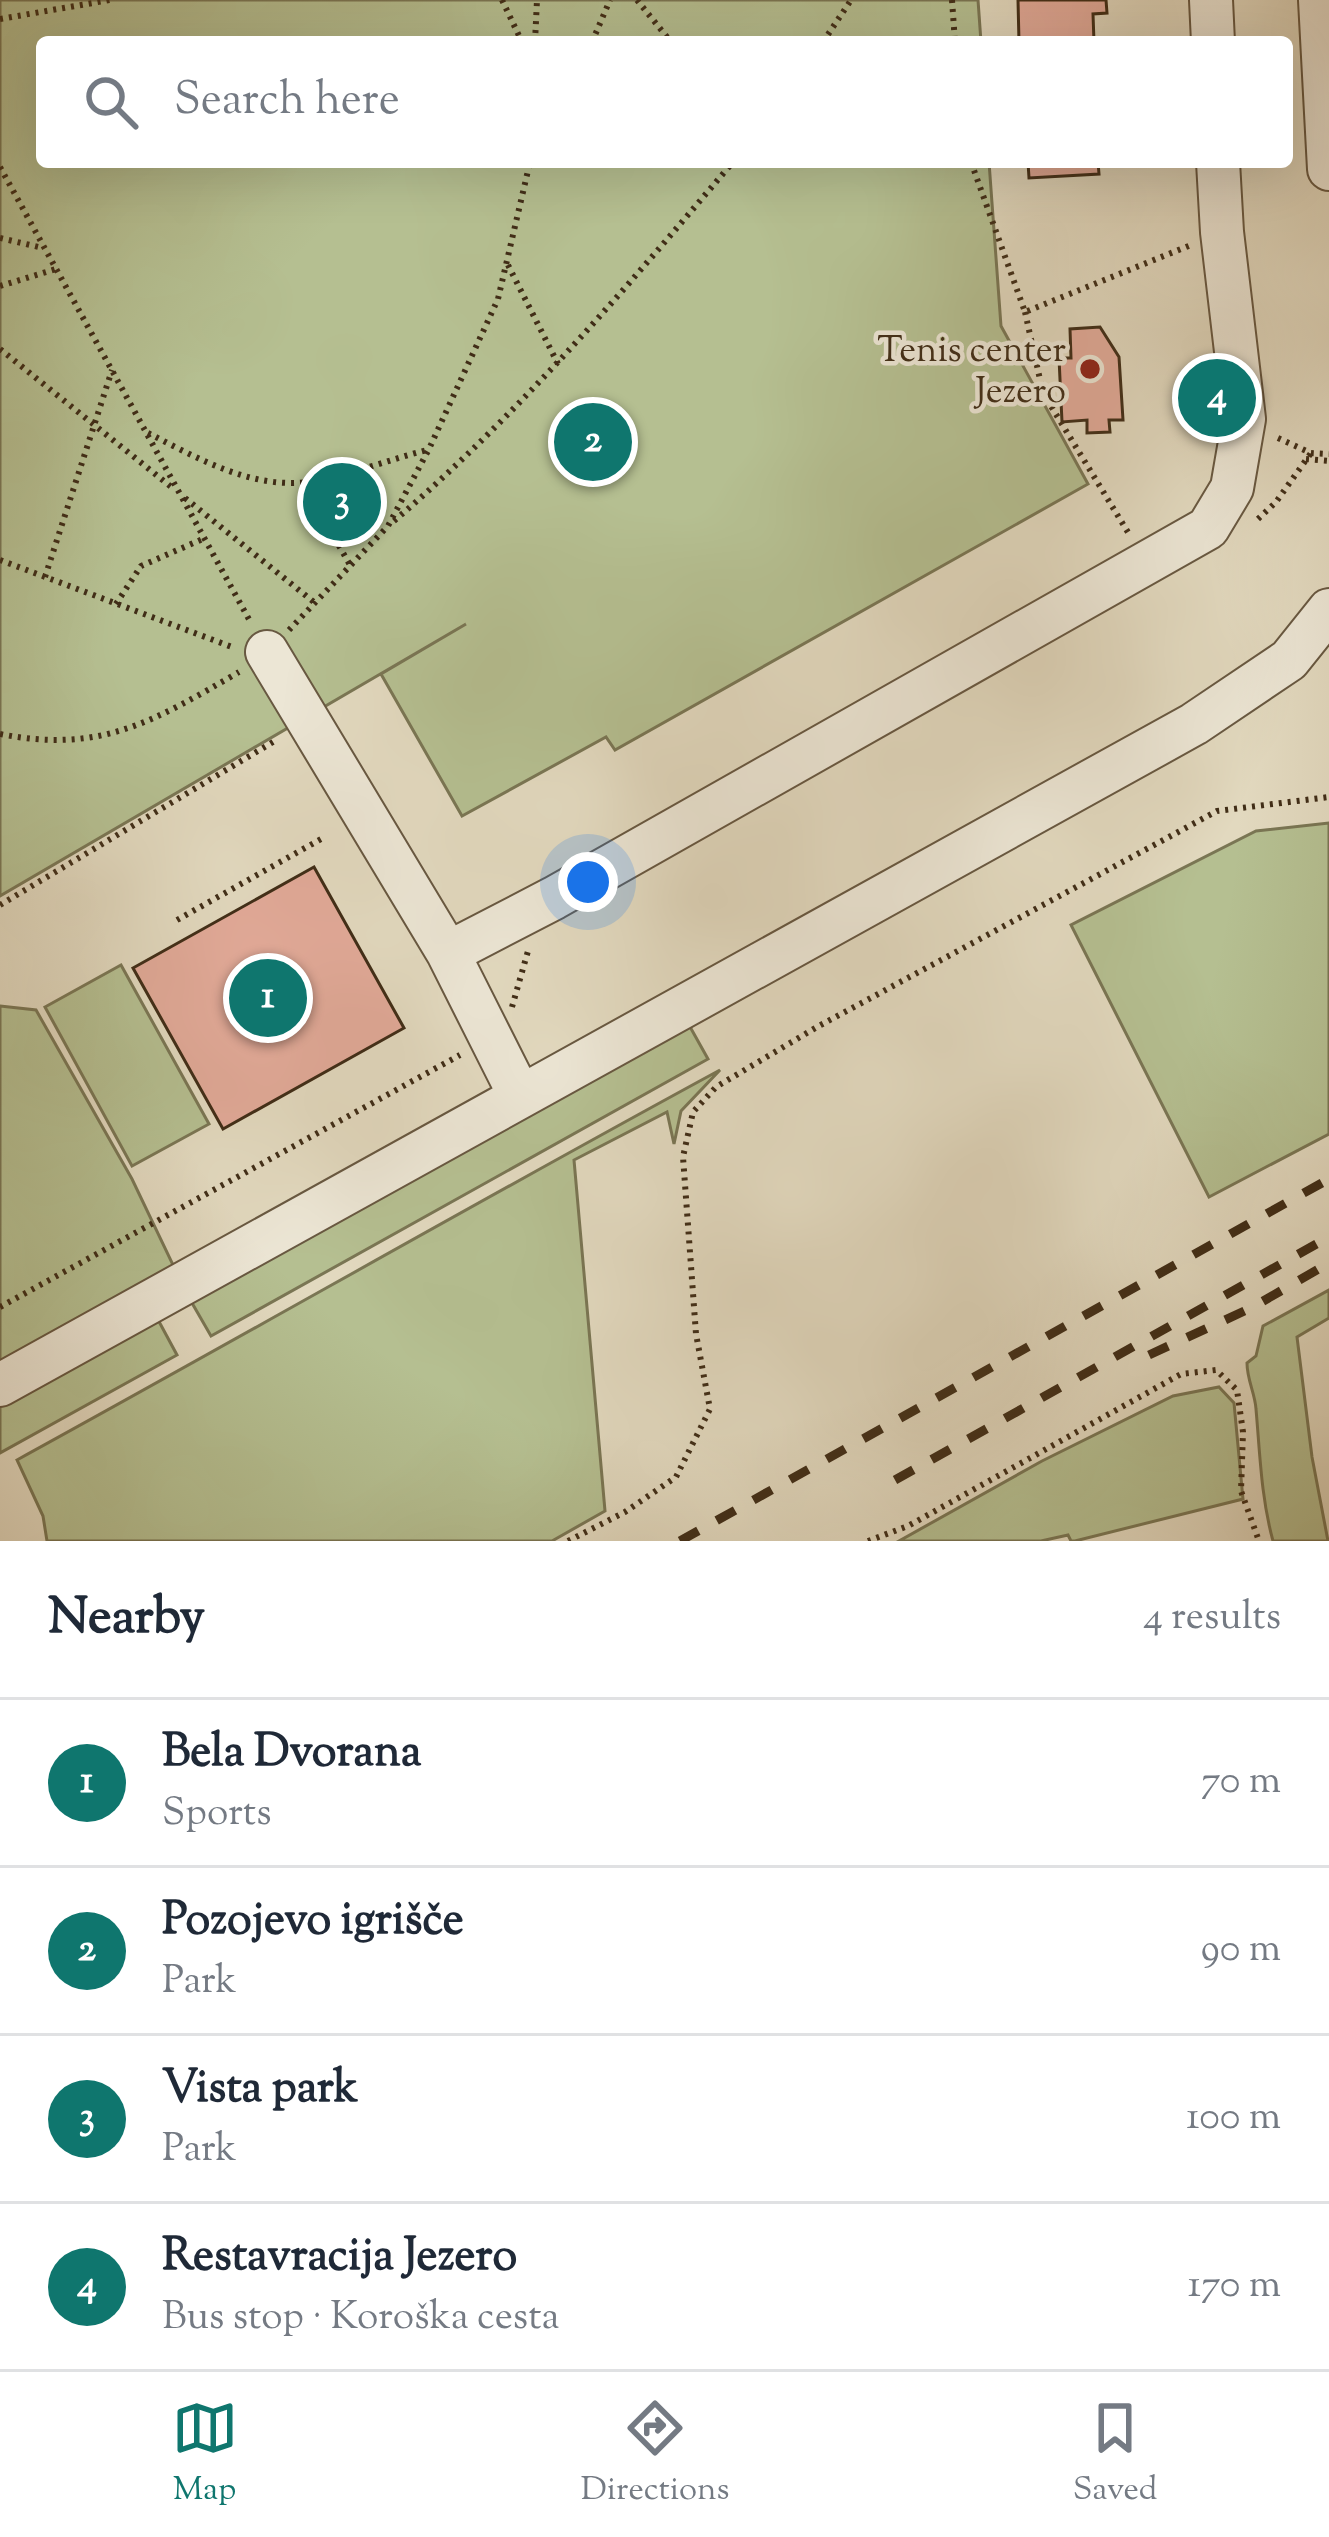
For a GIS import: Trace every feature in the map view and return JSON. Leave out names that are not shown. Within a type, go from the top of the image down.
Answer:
[{"type":"street","points":[[1211,0],[1213,36]]},
{"type":"street","points":[[1320,0],[1329,169]]},
{"type":"street","points":[[448,953],[554,898],[1208,528],[1232,488],[1244,419],[1218,168]]},
{"type":"street","points":[[0,1385],[1193,724],[1289,660],[1329,610]]},
{"type":"street","points":[[265,656],[448,953],[520,1096]]},
{"type":"path","points":[[0,19],[110,0]]},
{"type":"path","points":[[502,0],[519,36]]},
{"type":"path","points":[[535,36],[536,0]]},
{"type":"path","points":[[595,36],[610,0]]},
{"type":"path","points":[[637,0],[666,36]]},
{"type":"path","points":[[827,36],[851,0]]},
{"type":"path","points":[[952,0],[955,36]]},
{"type":"path","points":[[0,167],[265,656]]},
{"type":"path","points":[[388,526],[430,449],[499,299],[529,168]]},
{"type":"path","points":[[0,734],[38,742],[94,740],[153,719],[265,656],[388,526],[457,467],[558,364],[729,168]]},
{"type":"path","points":[[973,168],[1025,312],[1043,393],[1148,563]]},
{"type":"path","points":[[1025,312],[1222,232]]},
{"type":"path","points":[[0,238],[45,249]]},
{"type":"path","points":[[507,263],[558,364]]},
{"type":"path","points":[[0,286],[56,269]]},
{"type":"path","points":[[0,349],[316,604]]},
{"type":"path","points":[[45,577],[112,370]]},
{"type":"path","points":[[1244,419],[1309,456],[1329,457]]},
{"type":"path","points":[[145,431],[213,466],[263,480],[303,483],[430,449]]},
{"type":"path","points":[[1250,527],[1276,502],[1309,456]]},
{"type":"path","points":[[303,483],[350,565]]},
{"type":"path","points":[[116,604],[141,566],[205,538]]},
{"type":"path","points":[[0,560],[265,656]]},
{"type":"path","points":[[0,905],[284,735]]},
{"type":"path","points":[[568,1541],[625,1512],[676,1478],[710,1409],[696,1334],[683,1156],[693,1112],[716,1087],[817,1027],[1217,811],[1329,797]]},
{"type":"path","points":[[177,920],[321,839]]},
{"type":"path","points":[[0,1307],[421,1079],[500,1030],[516,1000],[530,942]]},
{"type":"path","points":[[868,1541],[908,1526],[1181,1374],[1216,1370],[1237,1390],[1243,1432],[1241,1491],[1259,1541]]},
{"type":"green space","points":[[0,0],[978,0],[981,36],[36,36],[36,168],[989,168],[1001,326],[1088,484],[615,750],[606,737],[462,816],[381,674],[466,624],[0,896]]},
{"type":"green space","points":[[1329,823],[1329,1134],[1209,1197],[1071,925],[1256,831]]},
{"type":"green space","points":[[121,965],[209,1124],[132,1166],[45,1007]]},
{"type":"green space","points":[[0,1006],[36,1010],[132,1179],[175,1269],[0,1365]]},
{"type":"green space","points":[[689,1025],[708,1059],[211,1336],[188,1296]]},
{"type":"green space","points":[[720,1070],[681,1111],[674,1144],[667,1112],[574,1160],[605,1511],[552,1541],[47,1541],[43,1516],[17,1460]]},
{"type":"green space","points":[[1329,1290],[1329,1318],[1297,1337],[1328,1541],[1273,1541],[1247,1363],[1256,1356],[1263,1326]]},
{"type":"green space","points":[[156,1316],[177,1355],[0,1453],[0,1403]]},
{"type":"green space","points":[[1219,1387],[1234,1403],[1243,1499],[1075,1541],[1068,1535],[1041,1541],[899,1541],[1042,1461],[1173,1396]]},
{"type":"building","points":[[1018,0],[1106,0],[1107,13],[1093,14],[1094,36],[1019,36]]},
{"type":"building","points":[[1028,168],[1098,168],[1099,174],[1029,178]]},
{"type":"building","points":[[1100,327],[1119,357],[1123,420],[1109,420],[1110,432],[1087,433],[1087,420],[1062,422],[1059,358],[1071,358],[1070,329]]},
{"type":"building","points":[[314,867],[404,1028],[223,1129],[133,968]]},
{"type":"railway","points":[[680,1541],[1329,1179]]},
{"type":"railway","points":[[895,1480],[1329,1237]]},
{"type":"railway","points":[[1149,1355],[1253,1307],[1329,1263]]},
{"type":"place","name":"Tenis center Jezero","points":[[1090,369]]},
{"type":"place","name":"Restavracija Jezero","points":[[1217,398]]},
{"type":"place","name":"Pozojevo igrišče","points":[[593,442]]},
{"type":"place","name":"Vista park","points":[[342,502]]},
{"type":"place","name":"Bela Dvorana","points":[[268,998]]}]
